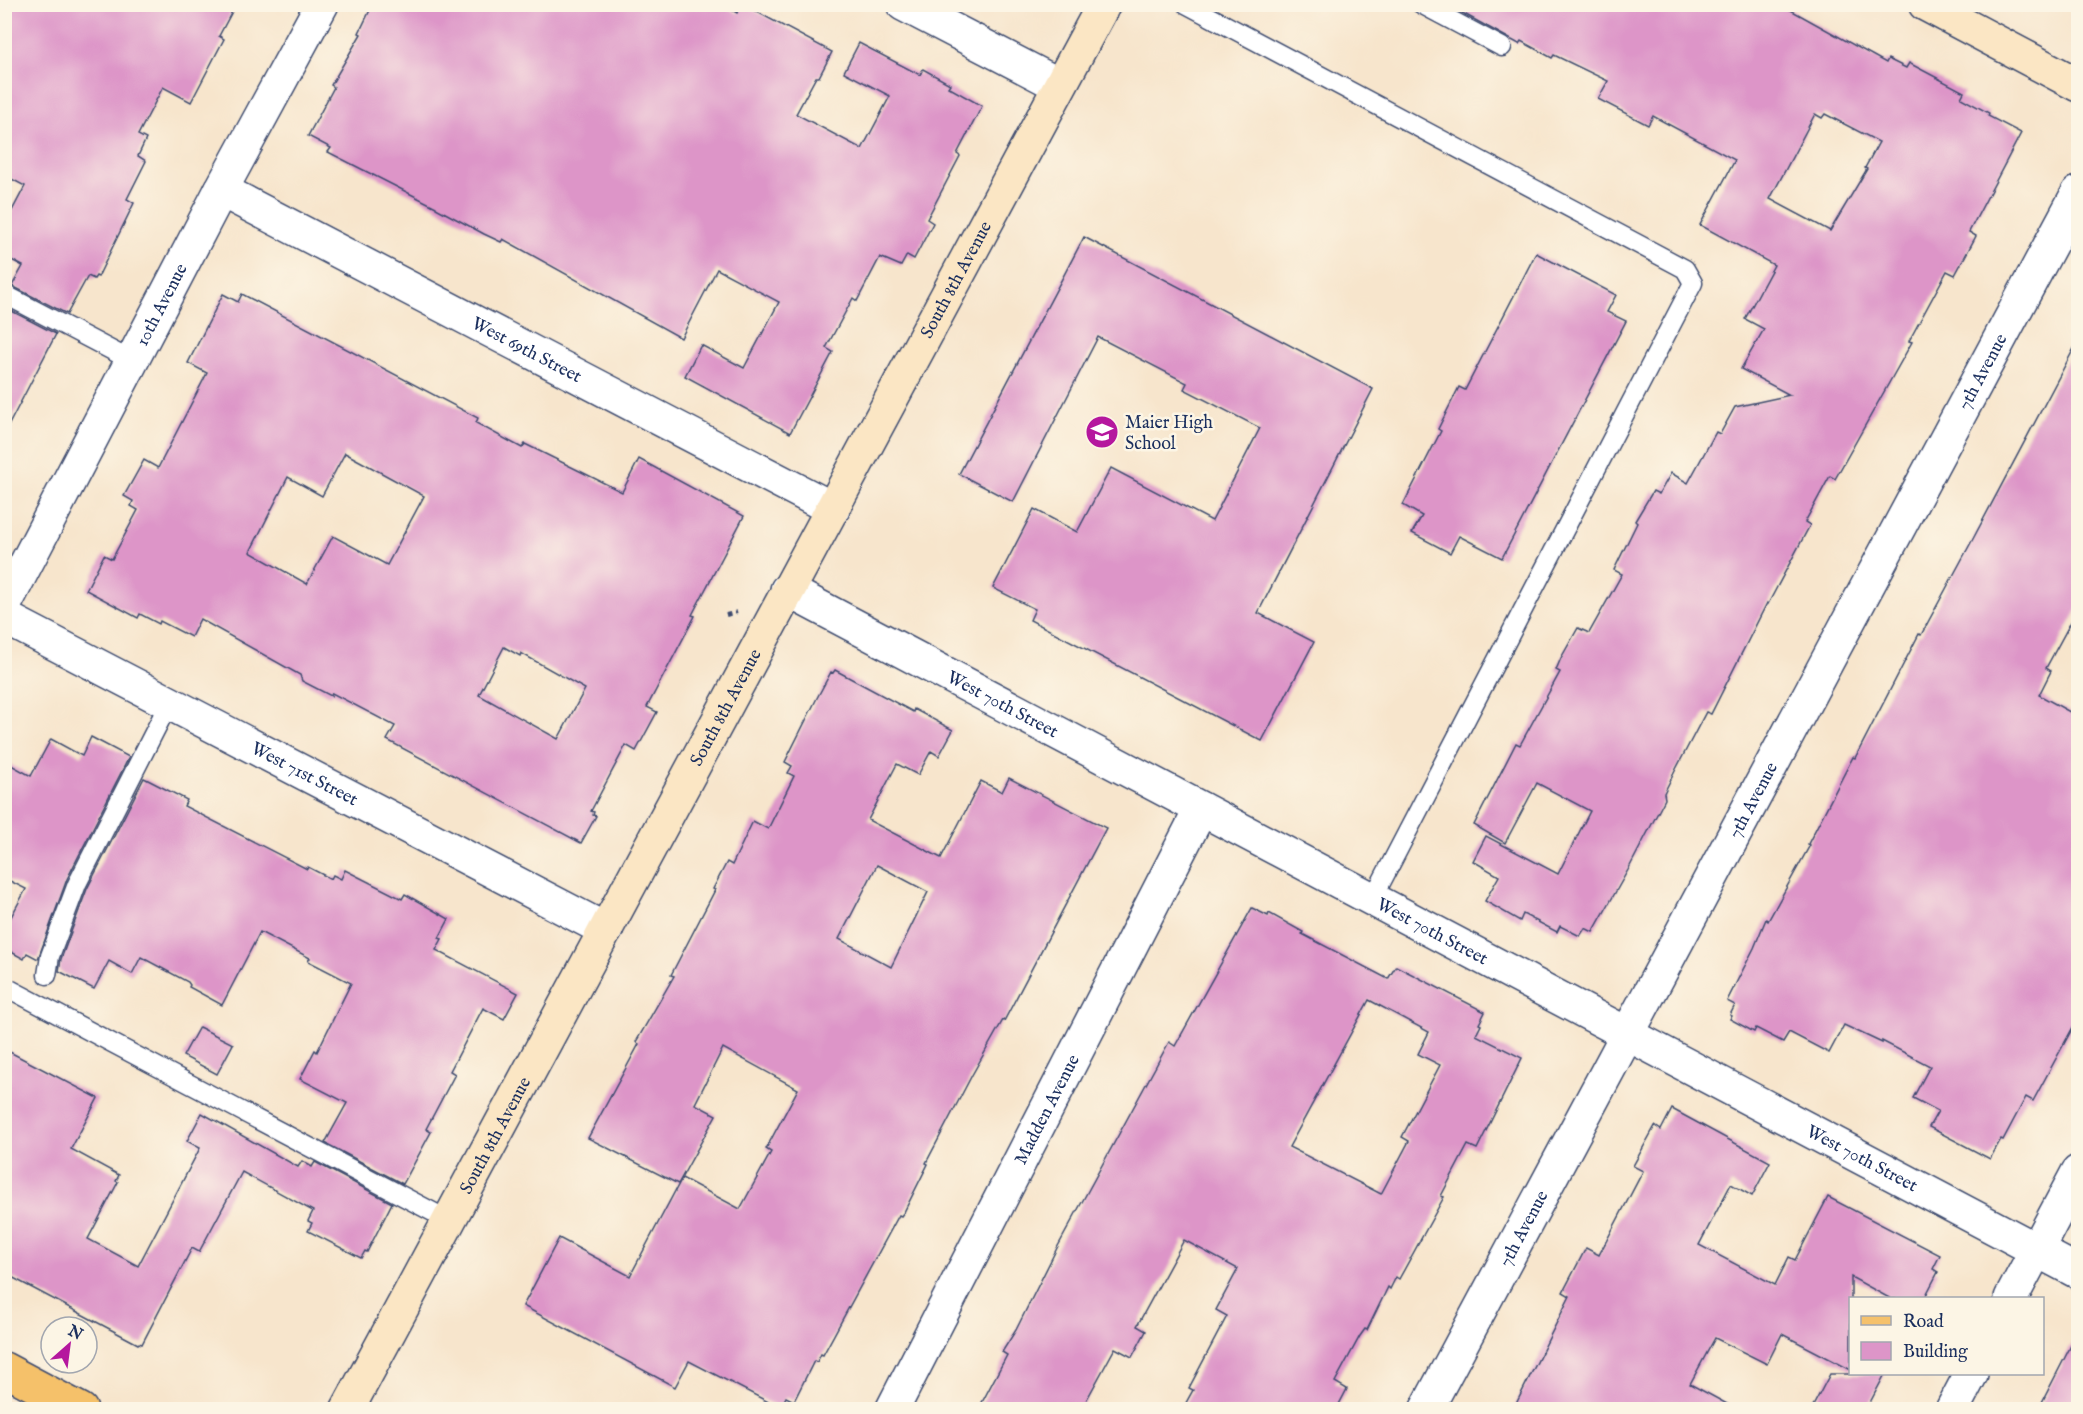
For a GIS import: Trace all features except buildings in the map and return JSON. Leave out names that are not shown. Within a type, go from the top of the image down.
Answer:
[{"type":"main road","points":[[4,1369],[81,1410]]},
{"type":"street","name":"10th Avenue","points":[[4,606],[221,190],[322,4]]},
{"type":"street","points":[[903,4],[1059,85]]},
{"type":"street","name":"South 8th Avenue","points":[[347,1410],[1104,4]]},
{"type":"street","points":[[1925,4],[2079,85]]},
{"type":"street","name":"West 69th Street","points":[[221,190],[833,509]]},
{"type":"street","name":"7th Avenue","points":[[1426,1410],[2079,193]]},
{"type":"street","name":"West 70th Street","points":[[787,590],[2079,1272]]},
{"type":"street","name":"West 71st Street","points":[[4,617],[606,930]]},
{"type":"street","name":"Madden Avenue","points":[[892,1410],[1201,810]]},
{"type":"street","points":[[2012,1297],[2079,1172]]},
{"type":"street","points":[[1952,1410],[1970,1375]]},
{"type":"lane","points":[[1186,4],[1685,269],[1693,283],[1372,900]]},
{"type":"lane","points":[[1421,4],[1502,47]]},
{"type":"lane","points":[[4,294],[132,361]]},
{"type":"lane","points":[[47,975],[50,956],[77,884],[169,703]]},
{"type":"lane","points":[[4,986],[448,1220]]},
{"type":"place","name":"Maier High School","points":[[1102,432]]}]
